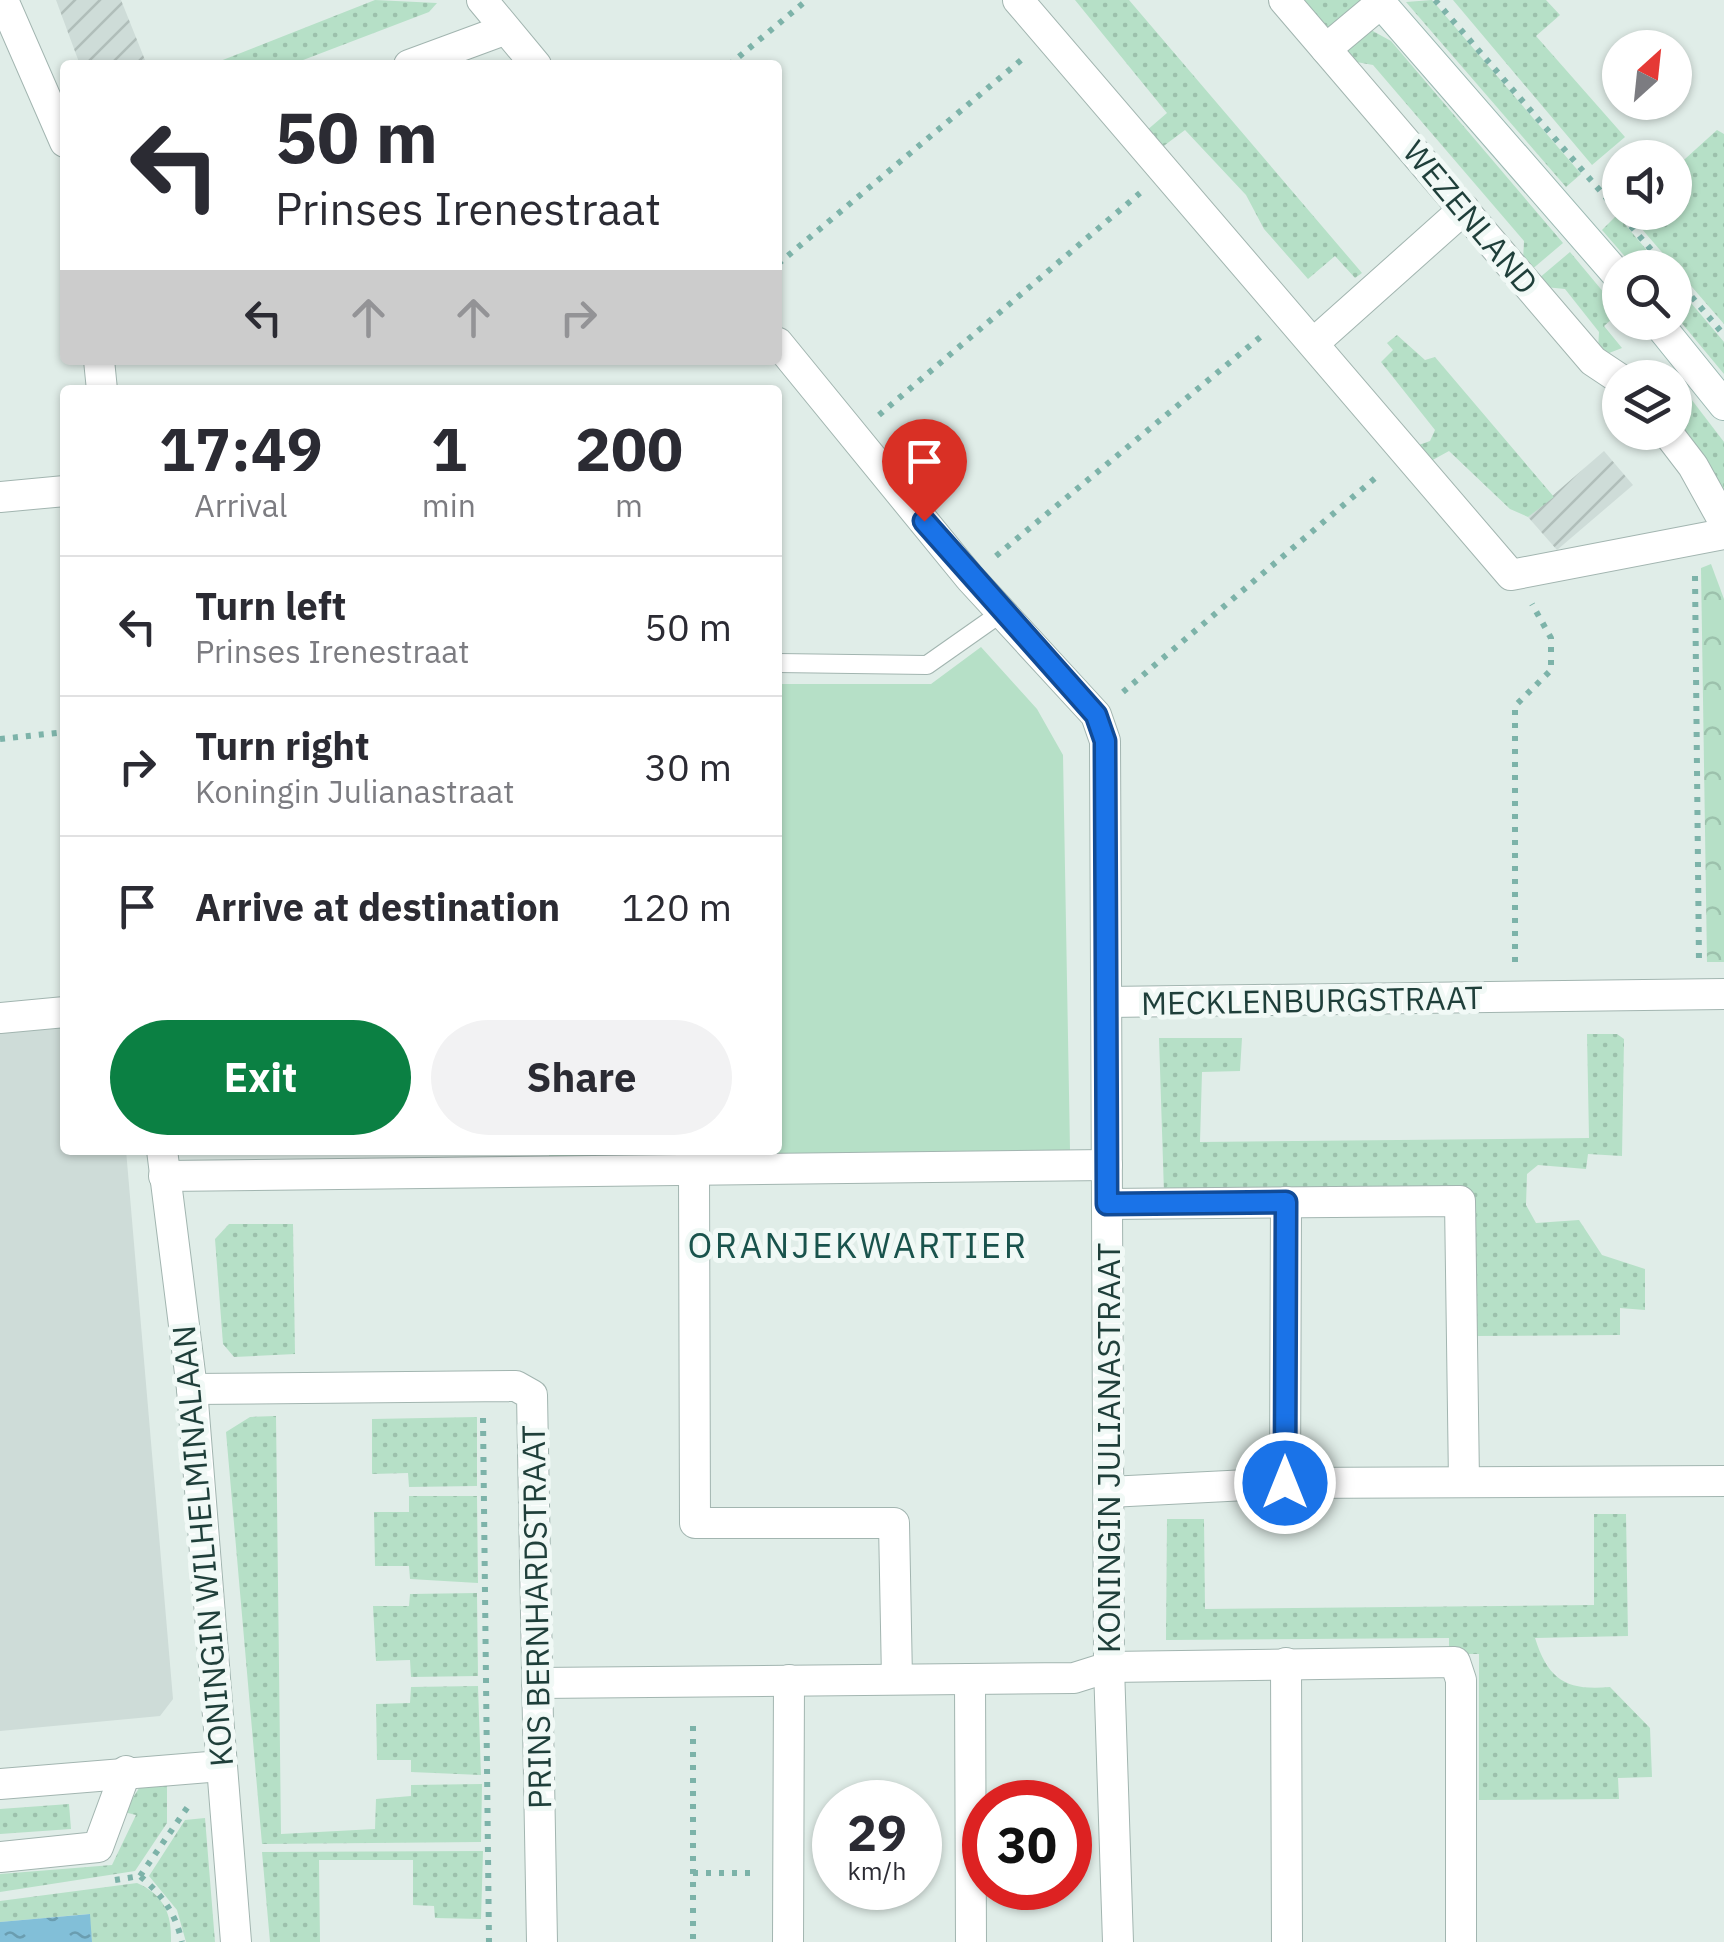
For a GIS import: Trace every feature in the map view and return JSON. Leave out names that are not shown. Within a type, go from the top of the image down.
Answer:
[{"type":"street","points":[[3,0],[60,131]]},
{"type":"street","points":[[482,0],[531,60]]},
{"type":"street","points":[[1018,0],[1164,173],[1315,342],[1404,454],[1510,575],[1710,537]]},
{"type":"street","name":"WEZENLAND","points":[[1284,0],[1592,361],[1602,367]]},
{"type":"street","points":[[1326,49],[1380,1],[1602,257]]},
{"type":"street","points":[[423,60],[504,30]]},
{"type":"street","points":[[1315,342],[1464,209]]},
{"type":"street","points":[[1672,340],[1724,405]]},
{"type":"street","points":[[782,348],[970,578],[1096,715]]},
{"type":"street","points":[[1681,450],[1724,522]]},
{"type":"street","points":[[0,497],[60,491]]},
{"type":"street","name":"KONINGIN JULIANASTRAAT","points":[[1096,715],[1105,741],[1109,1668],[1118,1942]]},
{"type":"street","name":"MECKLENBURGSTRAAT","points":[[1108,1002],[1712,994]]},
{"type":"street","points":[[0,1018],[60,1012]]},
{"type":"street","points":[[163,1163],[694,1171],[1107,1166]]},
{"type":"street","name":"KONINGIN WILHELMINALAAN","points":[[163,1163],[192,1389],[236,1942]]},
{"type":"street","points":[[694,1171],[696,1523],[894,1523],[897,1678]]},
{"type":"street","points":[[1107,1204],[1460,1201],[1464,1482]]},
{"type":"street","points":[[1285,1483],[1286,1202]]},
{"type":"street","name":"PRINS BERNHARDSTRAAT","points":[[192,1389],[516,1386],[532,1396],[542,1942]]},
{"type":"street","points":[[1109,1492],[1285,1483],[1724,1481]]},
{"type":"street","points":[[537,1683],[1074,1678],[1109,1668],[1455,1662],[1462,1680],[1461,1942]]},
{"type":"street","points":[[1286,1663],[1287,1942]]},
{"type":"street","points":[[970,1679],[971,1942]]},
{"type":"street","points":[[788,1942],[789,1680]]},
{"type":"street","points":[[0,1784],[221,1766]]},
{"type":"street","points":[[0,1857],[98,1847],[126,1771]]},
{"type":"lane","points":[[782,663],[927,665],[1001,613]]},
{"type":"path","points":[[735,60],[807,0]]},
{"type":"path","points":[[1435,0],[1651,250]]},
{"type":"path","points":[[782,261],[1050,36]]},
{"type":"path","points":[[855,436],[1164,173]]},
{"type":"path","points":[[1692,297],[1724,334]]},
{"type":"path","points":[[970,578],[1288,314]]},
{"type":"path","points":[[1096,715],[1404,454]]},
{"type":"path","points":[[1710,537],[1712,994]]},
{"type":"path","name":"MECKLENBURGSTRAAT","points":[[1510,575],[1544,620],[1550,638],[1551,670],[1515,706],[1515,998]]},
{"type":"path","points":[[0,739],[60,733]]},
{"type":"path","points":[[484,1386],[488,1942]]},
{"type":"path","points":[[692,1726],[693,1942]]},
{"type":"path","points":[[100,1883],[140,1876],[221,1766]]},
{"type":"path","points":[[693,1873],[788,1874]]},
{"type":"path","points":[[140,1876],[163,1896],[176,1918],[182,1942]]},
{"type":"shaded area","points":[[56,0],[121,0],[145,60],[78,60]]},
{"type":"shaded area","points":[[1604,451],[1633,485],[1557,550],[1528,517]]},
{"type":"shaded area","points":[[60,1024],[60,1155],[126,1155],[173,1699],[160,1716],[0,1731],[0,1030]]},
{"type":"green space","points":[[375,0],[437,3],[429,12],[303,60],[223,60]]},
{"type":"green space","points":[[1075,0],[1129,0],[1362,273],[1355,278],[1335,256],[1308,279],[1264,229],[1246,195],[1185,130],[1161,148],[1146,131],[1167,113]]},
{"type":"green space","points":[[1302,0],[1367,0],[1328,32]]},
{"type":"green space","points":[[1432,0],[1581,174],[1566,187],[1406,2]]},
{"type":"green space","points":[[1453,0],[1546,0],[1560,15],[1536,36],[1602,111],[1602,120],[1610,120],[1625,137],[1602,140],[1602,157],[1592,165]]},
{"type":"green space","points":[[1371,30],[1391,41],[1563,243],[1530,271],[1523,260],[1524,241],[1373,65],[1351,61],[1345,46]]},
{"type":"green space","points":[[1717,130],[1724,134],[1724,324],[1692,287],[1692,250],[1660,250],[1643,230],[1692,230],[1692,153]]},
{"type":"green space","points":[[1602,230],[1630,230],[1647,250],[1619,250]]},
{"type":"green space","points":[[1570,252],[1602,290],[1602,340],[1615,340],[1622,348],[1604,355],[1598,349],[1599,332],[1565,289],[1545,287],[1538,279]]},
{"type":"green space","points":[[1692,304],[1724,342],[1724,374],[1692,335]]},
{"type":"green space","points":[[1397,335],[1425,360],[1435,357],[1554,497],[1528,517],[1510,509],[1449,451],[1429,462],[1416,446],[1430,441],[1435,430],[1381,362],[1393,350],[1387,343]]},
{"type":"green space","points":[[1692,400],[1724,442],[1724,493],[1692,447]]},
{"type":"green space","points":[[1711,564],[1724,599],[1724,962],[1707,962],[1701,568]]},
{"type":"green space","points":[[981,647],[1037,709],[1063,755],[1070,1150],[782,1154],[782,684],[931,684]]},
{"type":"green space","points":[[1587,1034],[1617,1034],[1624,1039],[1622,1156],[1588,1154],[1586,1169],[1538,1165],[1527,1174],[1526,1205],[1536,1223],[1579,1220],[1602,1255],[1645,1269],[1645,1310],[1620,1308],[1620,1335],[1474,1336],[1471,1190],[1164,1193],[1159,1038],[1242,1038],[1240,1071],[1202,1072],[1200,1142],[1589,1138]]},
{"type":"green space","points":[[549,1155],[698,1155],[549,1157]]},
{"type":"green space","points":[[229,1224],[293,1224],[295,1354],[234,1357],[223,1344],[215,1239]]},
{"type":"green space","points":[[276,1416],[281,1834],[375,1829],[376,1799],[411,1796],[411,1785],[482,1784],[481,1842],[262,1844],[226,1432],[250,1417]]},
{"type":"green space","points":[[477,1417],[477,1486],[409,1487],[408,1473],[372,1474],[372,1419]]},
{"type":"green space","points":[[409,1496],[477,1496],[478,1583],[410,1579],[409,1566],[375,1566],[374,1512],[409,1512]]},
{"type":"green space","points":[[1594,1514],[1626,1514],[1628,1636],[1535,1638],[1546,1664],[1561,1680],[1582,1687],[1610,1687],[1650,1728],[1652,1777],[1618,1778],[1619,1799],[1479,1800],[1479,1654],[1449,1654],[1449,1638],[1166,1640],[1167,1519],[1204,1519],[1205,1609],[1594,1605]]},
{"type":"green space","points":[[477,1593],[478,1676],[411,1677],[410,1660],[376,1661],[373,1606],[409,1606],[410,1594]]},
{"type":"green space","points":[[478,1686],[481,1775],[411,1772],[411,1760],[377,1760],[376,1704],[410,1703],[411,1687]]},
{"type":"green space","points":[[167,1783],[167,1823],[135,1871],[0,1892],[0,1874],[112,1865],[136,1815],[124,1812],[141,1785]]},
{"type":"green space","points":[[69,1804],[71,1829],[0,1834],[0,1809]]},
{"type":"green space","points":[[205,1818],[215,1942],[186,1942],[177,1910],[149,1876],[185,1820]]},
{"type":"green space","points":[[483,1851],[481,1919],[435,1918],[434,1906],[413,1905],[413,1860],[319,1860],[320,1942],[270,1942],[262,1852]]},
{"type":"green space","points":[[137,1883],[154,1893],[164,1906],[171,1942],[92,1942],[89,1914],[0,1922],[0,1901]]},
{"type":"water","points":[[90,1914],[92,1942],[0,1942],[0,1922]]},
{"type":"district","name":"ORANJEKWARTIER","points":[[858,1245]]},
{"type":"route","points":[[924,521],[1001,613],[1096,715],[1105,741],[1107,1204],[1286,1202],[1285,1483]]}]
